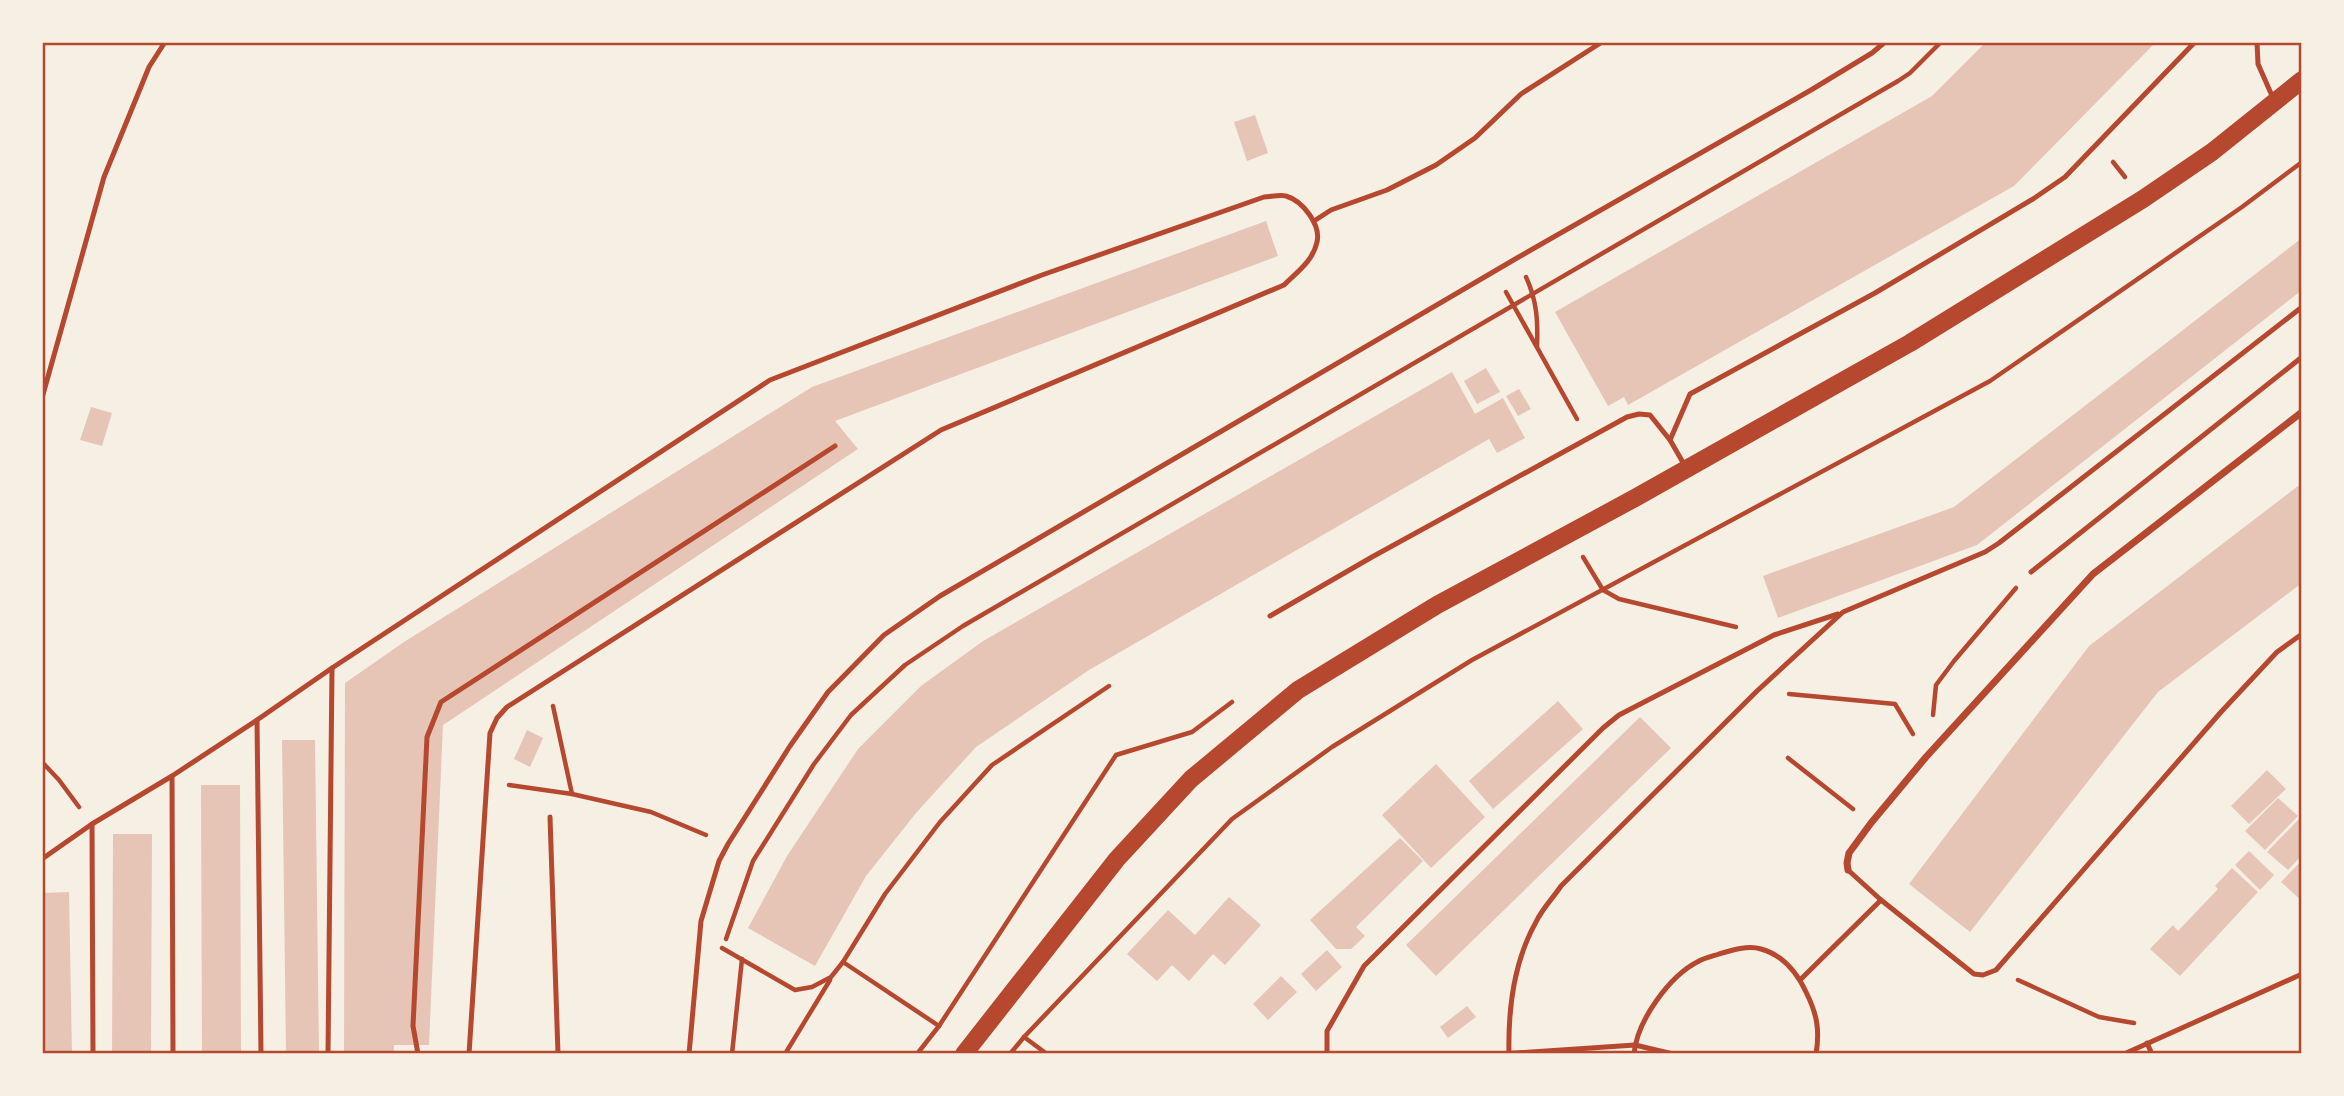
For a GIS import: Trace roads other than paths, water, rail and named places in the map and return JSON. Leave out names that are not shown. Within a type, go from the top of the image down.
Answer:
[{"type":"main road","points":[[964,1054],[1117,859],[1191,779],[1298,690],[1446,600],[1687,469],[1910,343],[2143,199],[2212,152],[2302,80]]},
{"type":"street","points":[[1848,870],[1849,853],[1871,823],[1940,741],[2093,574],[2302,412]]},
{"type":"lane","points":[[42,398],[104,177],[149,67],[165,42]]},
{"type":"lane","points":[[1314,221],[1331,209],[1387,190],[1436,165],[1475,138],[1521,94],[1602,42]]},
{"type":"lane","points":[[689,1054],[699,935],[719,862],[790,746],[828,692],[884,635],[940,596],[1517,258],[1811,90],[1872,53],[1885,42]]},
{"type":"lane","points":[[1670,440],[1690,394],[1875,293],[2034,199],[2065,177],[2195,42]]},
{"type":"lane","points":[[2257,42],[2258,64],[2275,103]]},
{"type":"lane","points":[[42,859],[92,824],[172,776],[770,380],[1042,275],[1264,197],[1285,195],[1301,206],[1314,221],[1318,241],[1309,261],[1284,285],[941,430],[507,706],[490,733],[469,1054]]},
{"type":"lane","points":[[1326,1054],[1327,1031],[1364,966],[1619,715],[1774,635],[1843,612],[1992,547],[2302,307]]},
{"type":"lane","points":[[2031,572],[2302,357]]},
{"type":"lane","points":[[1270,616],[1627,417],[1650,415],[1670,440],[1687,469]]},
{"type":"lane","points":[[418,1054],[412,1026],[427,737],[441,702],[835,446]]},
{"type":"lane","points":[[1509,1053],[1512,993],[1519,966],[1535,922],[1561,886],[1757,691],[1843,612]]},
{"type":"lane","points":[[1848,870],[1881,900],[1974,974],[1983,975],[1996,970],[2221,712],[2277,652],[2302,634]]},
{"type":"lane","points":[[328,1054],[332,668]]},
{"type":"lane","points":[[257,720],[261,1054]]},
{"type":"lane","points":[[172,776],[173,1054]]},
{"type":"lane","points":[[550,817],[558,1054]]},
{"type":"lane","points":[[92,824],[93,1054]]},
{"type":"lane","points":[[1800,980],[1881,900]]},
{"type":"lane","points":[[1634,1054],[1650,1006],[1698,961],[1735,948],[1761,949],[1785,961],[1800,980],[1811,1001],[1819,1033],[1816,1054]]},
{"type":"lane","points":[[2124,1054],[2302,974]]},
{"type":"lane","points":[[2147,1043],[2152,1054]]},
{"type":"lane","points":[[1500,1054],[1635,1045],[1673,1054]]}]
